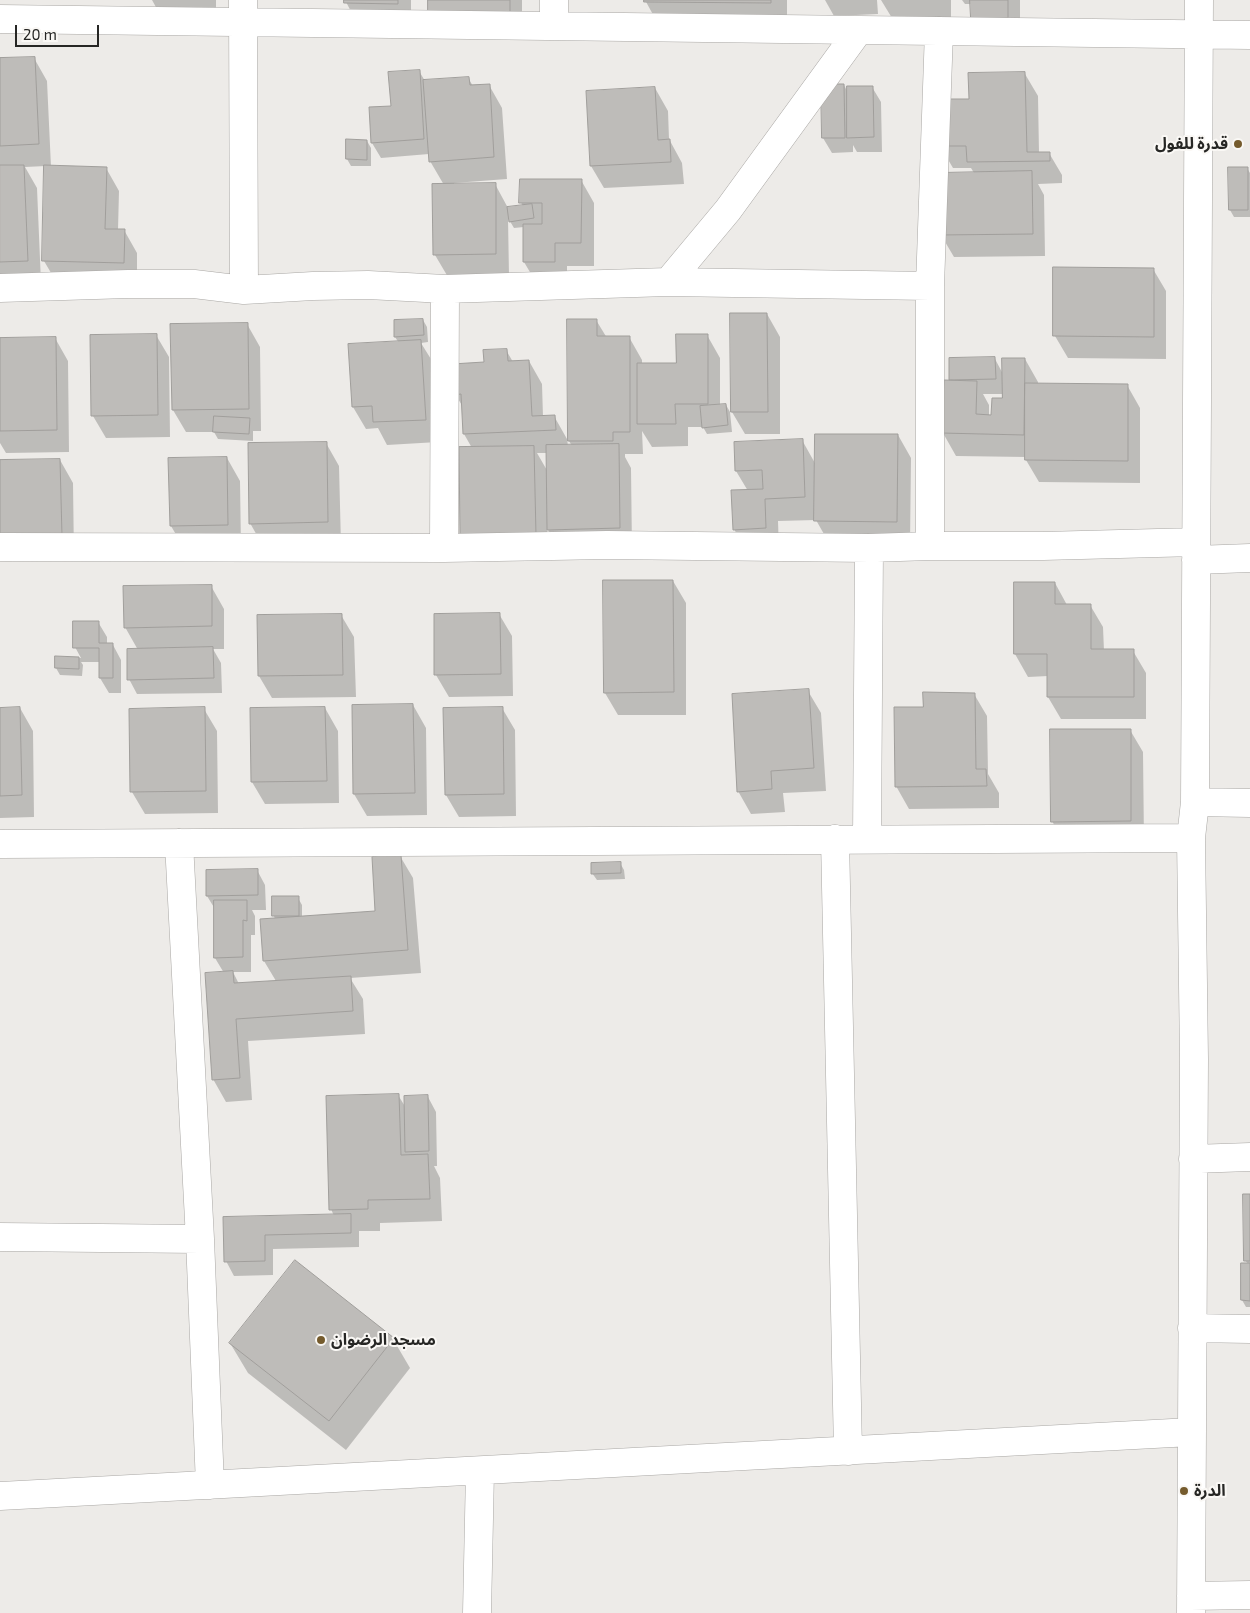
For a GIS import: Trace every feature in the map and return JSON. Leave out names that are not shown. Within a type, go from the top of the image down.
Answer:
[{"type":"street","points":[[1199,0],[1195,802],[1191,838],[1194,1059],[1191,1604],[1250,1595]]},
{"type":"street","points":[[0,18],[243,11],[554,13],[859,30],[1250,35]]},
{"type":"street","points":[[243,11],[244,290]]},
{"type":"street","points":[[668,282],[728,210],[859,30]]},
{"type":"street","points":[[930,546],[930,286],[938,31]]},
{"type":"street","points":[[0,288],[194,284],[244,290],[368,285],[445,289],[668,282],[930,286]]},
{"type":"street","points":[[444,548],[445,289]]},
{"type":"street","points":[[0,547],[444,548],[607,545],[869,548],[1043,546],[1196,551],[1250,558]]},
{"type":"street","points":[[868,839],[869,548]]},
{"type":"street","points":[[1195,802],[1250,803]]},
{"type":"street","points":[[0,844],[1191,838]]},
{"type":"street","points":[[834,840],[848,1451]]},
{"type":"street","points":[[179,843],[200,1239],[210,1485]]},
{"type":"street","points":[[1193,1158],[1250,1157]]},
{"type":"street","points":[[0,1237],[200,1239]]},
{"type":"street","points":[[1192,1328],[1250,1329]]},
{"type":"street","points":[[0,1496],[1191,1432]]},
{"type":"street","points":[[477,1613],[480,1471]]},
{"type":"building","points":[[344,0],[398,0],[398,4],[344,3]]},
{"type":"building","points":[[428,0],[510,0],[510,13],[428,14]]},
{"type":"building","points":[[644,0],[771,0],[771,3],[644,2]]},
{"type":"building","points":[[970,0],[1008,0],[1008,18],[971,18]]},
{"type":"building","points":[[35,57],[39,144],[0,146],[0,58]]},
{"type":"building","points":[[420,70],[424,139],[371,143],[369,107],[391,106],[388,72]]},
{"type":"building","points":[[1025,72],[1027,152],[1050,152],[1050,161],[967,162],[966,146],[938,146],[937,99],[969,99],[968,73]]},
{"type":"building","points":[[469,77],[470,85],[490,84],[494,157],[429,162],[423,80]]},
{"type":"building","points":[[821,84],[844,84],[845,138],[822,138]]},
{"type":"building","points":[[847,86],[873,86],[874,137],[847,138]]},
{"type":"building","points":[[655,87],[658,140],[670,139],[671,162],[590,166],[586,91]]},
{"type":"building","points":[[346,139],[367,140],[367,160],[346,159]]},
{"type":"building","points":[[0,165],[24,165],[28,261],[0,262]]},
{"type":"building","points":[[44,165],[107,167],[105,229],[125,229],[124,263],[42,261]]},
{"type":"building","points":[[1228,167],[1248,167],[1248,210],[1229,210]]},
{"type":"building","points":[[1032,171],[1033,234],[939,235],[939,173]]},
{"type":"building","points":[[520,179],[582,179],[581,243],[555,243],[555,262],[523,262],[523,224],[542,224],[542,203],[519,203]]},
{"type":"building","points":[[496,183],[496,254],[433,255],[432,184]]},
{"type":"building","points":[[532,204],[534,218],[509,222],[507,207]]},
{"type":"building","points":[[1053,267],[1154,268],[1154,337],[1053,336]]},
{"type":"building","points":[[730,313],[767,313],[768,412],[731,412]]},
{"type":"building","points":[[423,319],[424,335],[394,337],[394,320]]},
{"type":"building","points":[[567,319],[597,319],[597,336],[630,336],[630,432],[613,432],[613,441],[568,441]]},
{"type":"building","points":[[248,323],[249,409],[172,410],[170,324]]},
{"type":"building","points":[[157,334],[158,415],[91,416],[90,335]]},
{"type":"building","points":[[676,334],[708,334],[708,404],[675,404],[676,424],[637,424],[637,363],[676,363]]},
{"type":"building","points":[[56,337],[57,430],[0,431],[0,338]]},
{"type":"building","points":[[421,340],[426,420],[373,422],[372,406],[352,407],[348,344]]},
{"type":"building","points":[[507,349],[508,361],[529,360],[532,416],[555,415],[556,430],[463,434],[461,394],[454,395],[452,364],[484,362],[483,350]]},
{"type":"building","points":[[995,357],[996,379],[949,380],[949,358]]},
{"type":"building","points":[[1002,358],[1025,358],[1024,435],[941,433],[944,380],[977,381],[976,414],[991,415],[992,398],[1002,398]]},
{"type":"building","points":[[1025,383],[1128,384],[1128,461],[1025,460]]},
{"type":"building","points":[[726,404],[728,425],[702,428],[700,406]]},
{"type":"building","points":[[214,416],[250,418],[249,434],[213,432]]},
{"type":"building","points":[[815,434],[898,434],[897,522],[814,521]]},
{"type":"building","points":[[803,439],[805,497],[765,499],[766,528],[733,530],[731,490],[763,489],[762,470],[735,471],[734,442]]},
{"type":"building","points":[[327,442],[328,522],[249,524],[248,443]]},
{"type":"building","points":[[619,444],[620,528],[547,530],[546,445]]},
{"type":"building","points":[[534,446],[536,535],[460,536],[459,447]]},
{"type":"building","points":[[227,457],[228,525],[170,526],[168,458]]},
{"type":"building","points":[[60,459],[62,536],[0,537],[0,460]]},
{"type":"building","points":[[603,580],[673,580],[674,692],[604,693]]},
{"type":"building","points":[[1014,582],[1055,582],[1055,604],[1091,604],[1091,649],[1134,649],[1134,697],[1047,697],[1047,654],[1014,654]]},
{"type":"building","points":[[212,585],[212,626],[124,628],[123,586]]},
{"type":"building","points":[[500,613],[501,674],[434,675],[434,614]]},
{"type":"building","points":[[342,614],[343,675],[258,676],[257,615]]},
{"type":"building","points":[[73,621],[99,621],[99,643],[113,643],[113,678],[99,678],[99,648],[73,648]]},
{"type":"building","points":[[213,647],[214,678],[127,680],[127,649]]},
{"type":"building","points":[[55,656],[79,657],[79,669],[55,668]]},
{"type":"building","points":[[809,689],[814,768],[771,771],[772,789],[737,792],[732,694]]},
{"type":"building","points":[[923,692],[975,693],[976,769],[986,769],[987,786],[895,787],[894,707],[923,707]]},
{"type":"building","points":[[413,704],[415,793],[353,794],[352,705]]},
{"type":"building","points":[[20,707],[22,795],[0,796],[0,708]]},
{"type":"building","points":[[205,707],[206,791],[130,792],[129,709]]},
{"type":"building","points":[[325,707],[327,781],[251,782],[250,708]]},
{"type":"building","points":[[503,707],[504,794],[445,795],[443,708]]},
{"type":"building","points":[[1050,729],[1131,729],[1131,821],[1051,822]]},
{"type":"building","points":[[401,855],[408,950],[263,961],[260,919],[375,911],[372,857]]},
{"type":"building","points":[[621,862],[621,873],[591,874],[591,863]]},
{"type":"building","points":[[258,869],[258,895],[206,896],[206,870]]},
{"type":"building","points":[[272,896],[299,896],[299,916],[272,916]]},
{"type":"building","points":[[214,900],[247,900],[247,921],[243,920],[243,957],[214,958]]},
{"type":"building","points":[[233,971],[234,983],[351,976],[353,1011],[236,1019],[240,1078],[212,1080],[205,973]]},
{"type":"building","points":[[399,1094],[401,1155],[428,1154],[430,1199],[368,1200],[368,1209],[329,1210],[326,1096]]},
{"type":"building","points":[[428,1095],[429,1151],[405,1152],[404,1096]]},
{"type":"building","points":[[1243,1194],[1250,1194],[1250,1261],[1244,1261]]},
{"type":"building","points":[[351,1214],[351,1233],[265,1235],[265,1261],[224,1262],[223,1217]]},
{"type":"building","points":[[295,1260],[394,1338],[329,1421],[229,1343]]},
{"type":"building","points":[[1241,1263],[1250,1263],[1250,1301],[1241,1300]]},
{"type":"place","name":"قدرة للفول","points":[[1238,144]]},
{"type":"place","name":"مسجد الرضوان","points":[[321,1340]]},
{"type":"place","name":"الدرة","points":[[1184,1491]]}]
